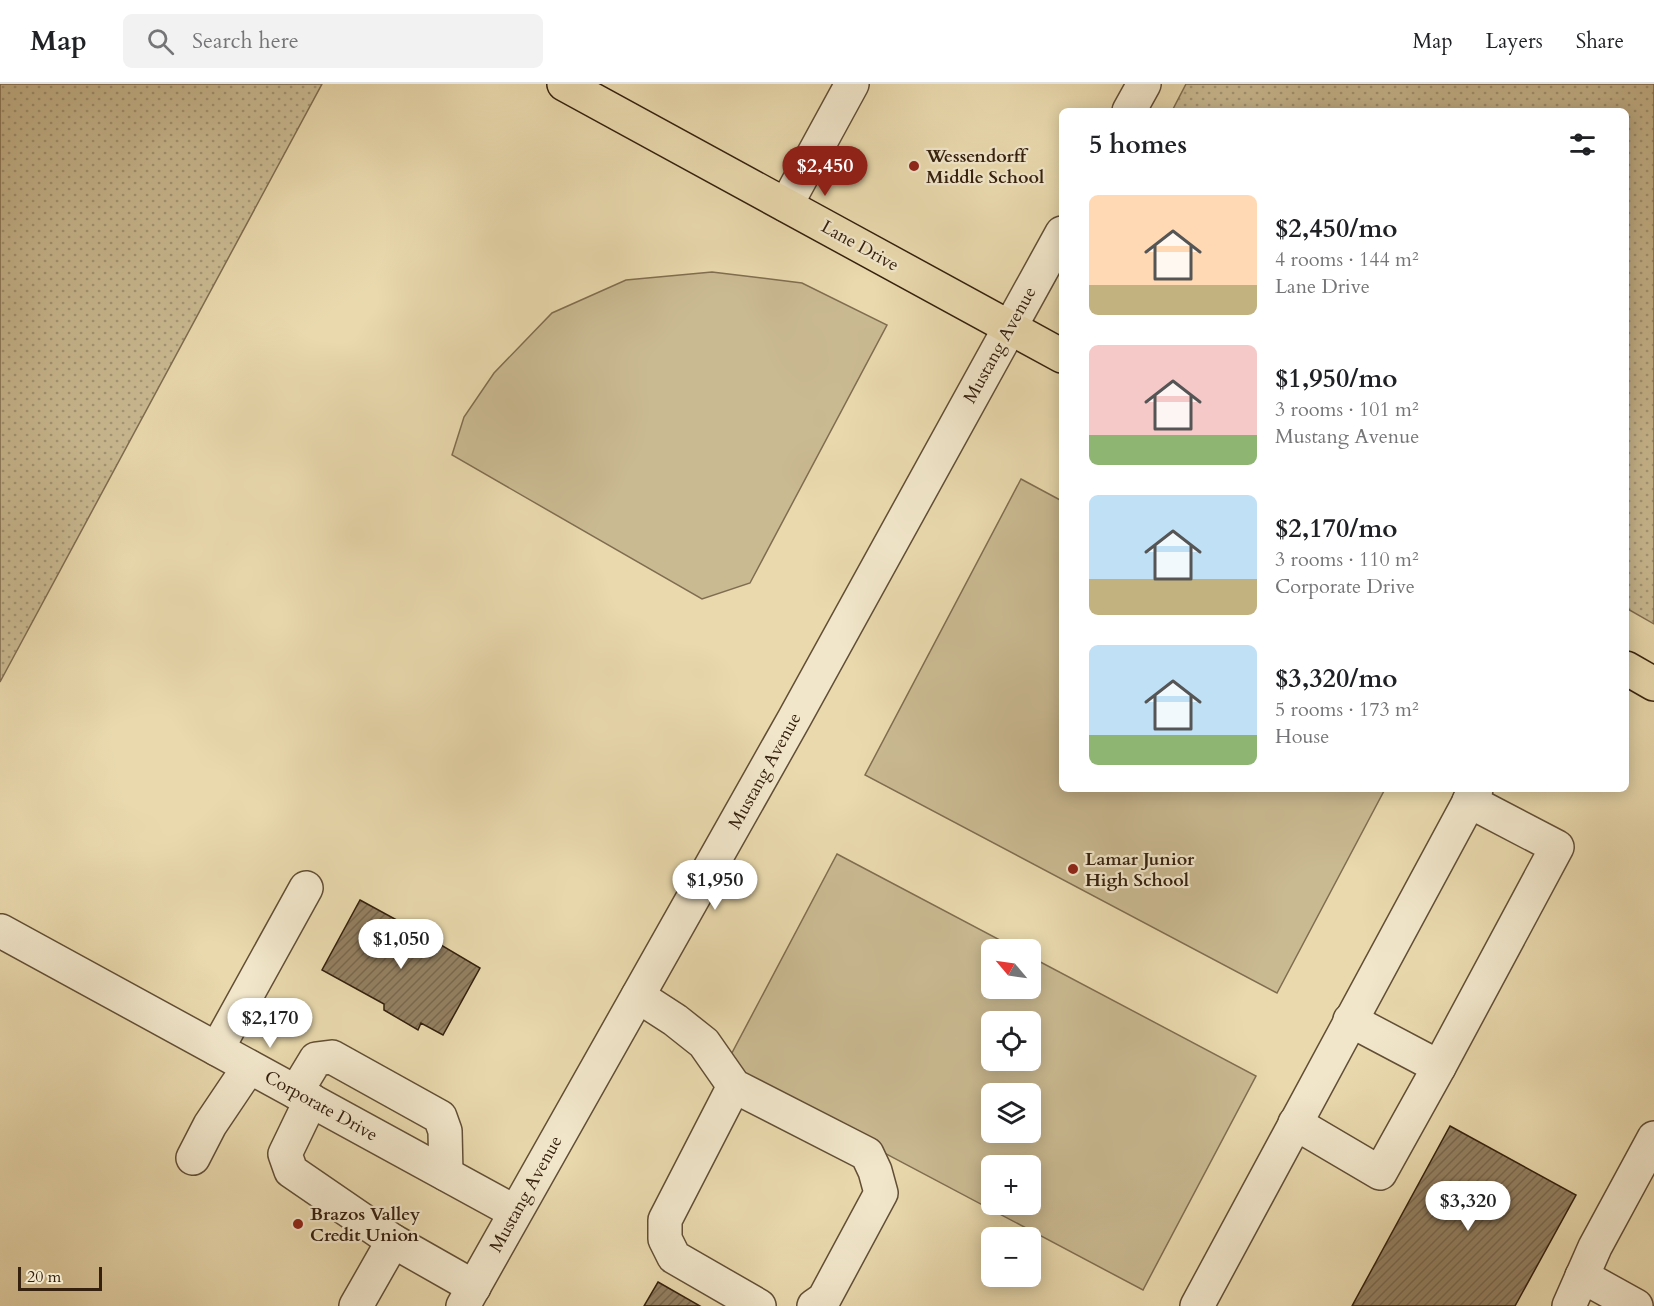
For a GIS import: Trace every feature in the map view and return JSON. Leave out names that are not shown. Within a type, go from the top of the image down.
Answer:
[{"type":"main road","name":"Lane Drive","points":[[564,84],[1059,354]]},
{"type":"main road","points":[[1629,670],[1654,684]]},
{"type":"street","points":[[786,205],[852,84]]},
{"type":"street","points":[[1131,108],[1144,84]]},
{"type":"street","name":"Mustang Avenue","points":[[469,1296],[794,719],[1059,238]]},
{"type":"street","points":[[1197,1306],[1473,795],[1557,847],[1380,1173],[1296,1123]]},
{"type":"street","points":[[217,1049],[306,888]]},
{"type":"street","name":"Corporate Drive","points":[[1,931],[515,1212]]},
{"type":"street","points":[[638,996],[675,1020],[704,1043],[734,1086],[867,1154],[876,1171],[881,1193],[824,1299],[814,1306]]},
{"type":"street","points":[[1350,1020],[1439,1067]]},
{"type":"street","points":[[446,1174],[446,1131],[440,1117],[332,1057],[316,1059],[285,1154],[291,1171],[469,1296]]},
{"type":"street","points":[[193,1158],[210,1125],[249,1067]]},
{"type":"street","points":[[734,1086],[665,1220],[665,1239],[674,1257],[759,1306]]},
{"type":"street","points":[[1569,1306],[1582,1276],[1654,1138]]},
{"type":"street","points":[[356,1306],[393,1241]]},
{"type":"street","points":[[1582,1276],[1636,1306]]},
{"type":"shaded area","points":[[0,84],[322,84],[0,682]]},
{"type":"shaded area","points":[[1186,84],[1654,84],[1654,624],[1629,610],[1629,108],[1174,108]]},
{"type":"shaded area","points":[[712,272],[802,283],[887,325],[750,583],[702,599],[452,455],[464,417],[494,373],[552,313],[626,280]]},
{"type":"shaded area","points":[[1021,479],[1059,499],[1059,792],[1383,792],[1277,993],[865,775]]},
{"type":"shaded area","points":[[837,854],[998,939],[981,939],[981,999],[1041,999],[1041,962],[1256,1076],[1143,1290],[1041,1236],[1041,1227],[1024,1227],[1001,1215],[1041,1215],[1041,1155],[981,1155],[981,1204],[724,1068]]},
{"type":"building","points":[[360,900],[406,925],[402,932],[427,947],[431,939],[480,968],[443,1035],[421,1023],[418,1030],[384,1010],[384,1004],[322,970]]},
{"type":"building","points":[[1450,1126],[1576,1195],[1515,1306],[1352,1306]]},
{"type":"building","points":[[658,1282],[700,1306],[644,1306]]},
{"type":"place","name":"Wessendorff Middle School","points":[[914,166]]},
{"type":"place","name":"Lamar Junior High School","points":[[1073,869]]},
{"type":"place","name":"Brazos Valley Credit Union","points":[[298,1224]]}]
